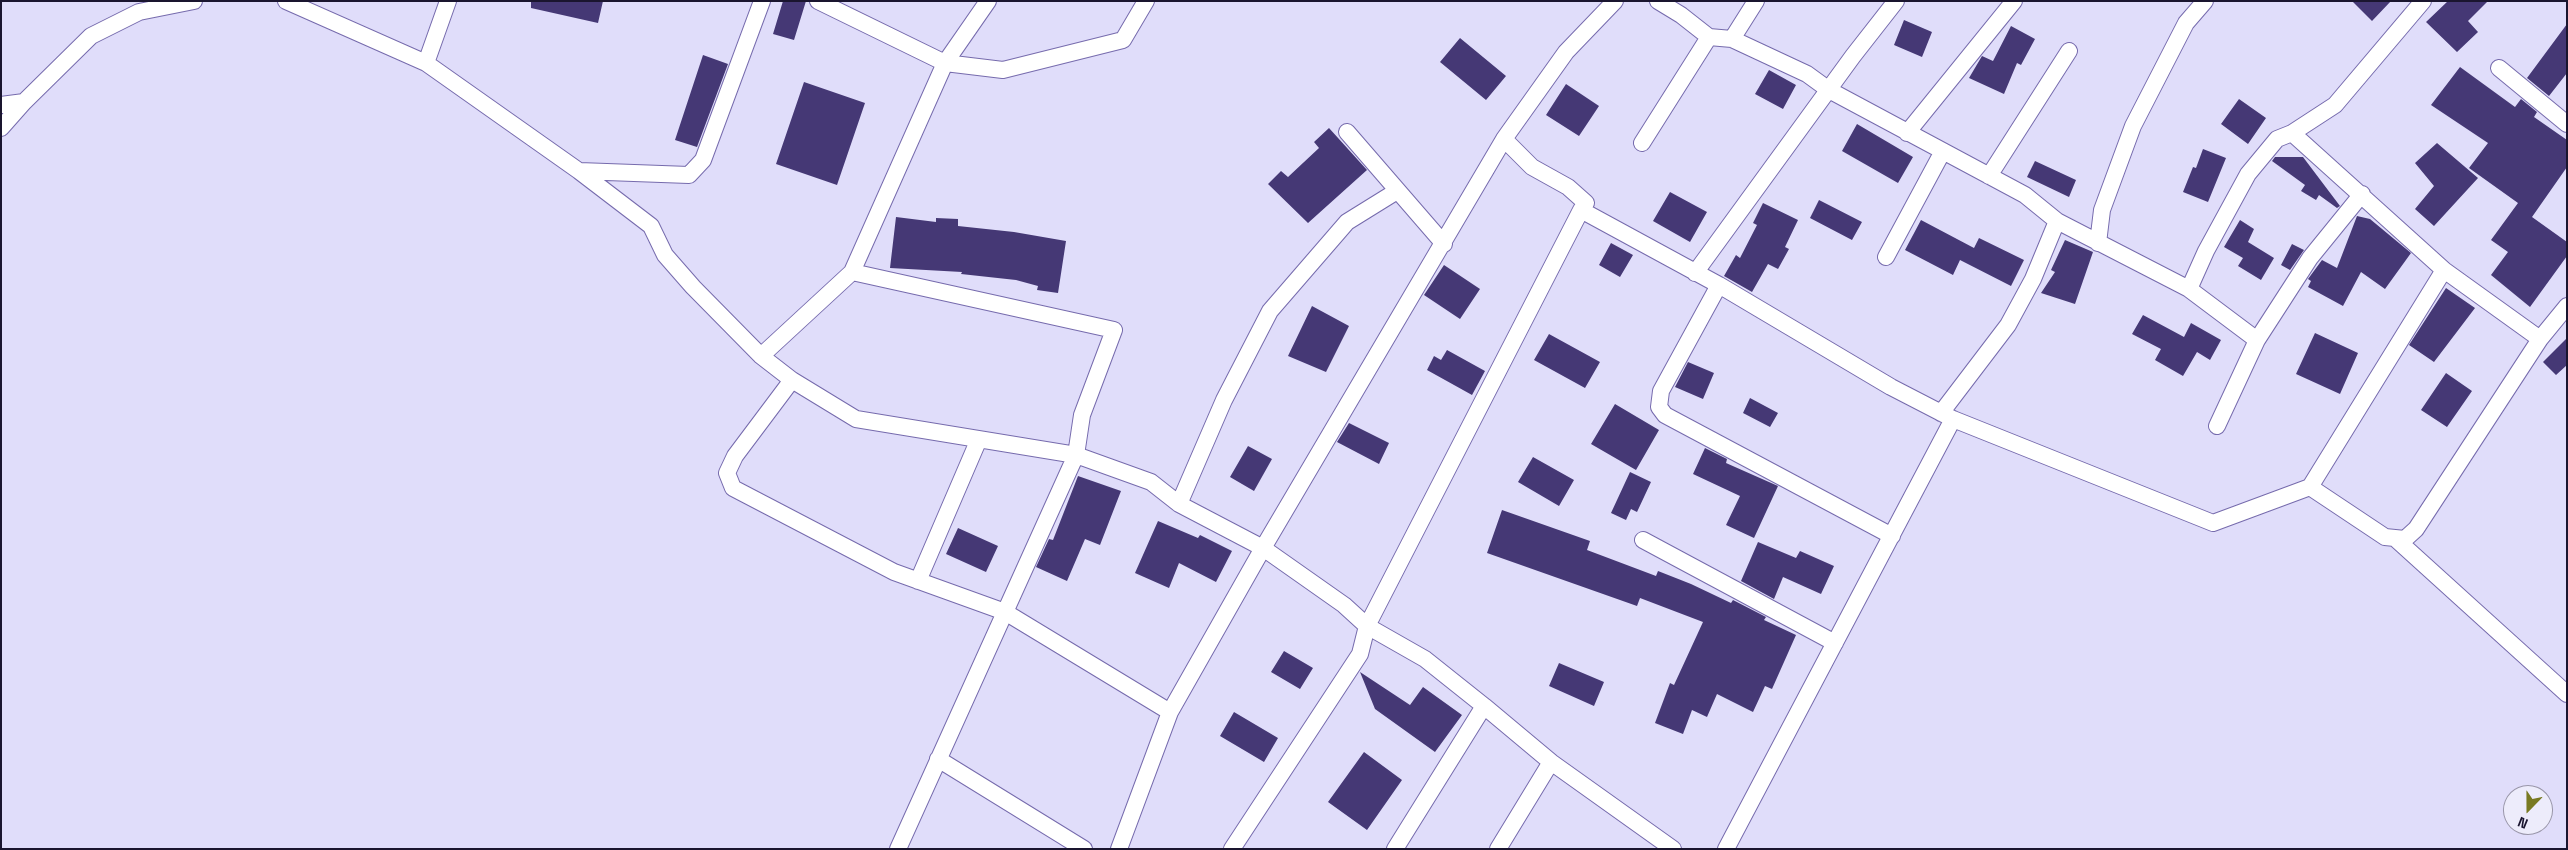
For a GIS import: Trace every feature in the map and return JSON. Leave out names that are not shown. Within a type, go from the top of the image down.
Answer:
[{"type":"street","points":[[1,128],[24,102],[91,36],[139,12],[194,1]]},
{"type":"street","points":[[286,1],[305,6],[426,63],[579,171],[651,226],[665,255],[761,356],[792,380],[856,419],[1076,455],[1151,482],[1179,504],[1263,548],[1344,606],[1367,626],[1425,660],[1484,706],[1550,762],[1673,849]]},
{"type":"street","points":[[426,63],[448,1]]},
{"type":"street","points":[[579,171],[689,175],[703,160],[762,1]]},
{"type":"street","points":[[818,1],[945,63],[1002,70],[1123,40],[1146,1]]},
{"type":"street","points":[[761,356],[852,272],[945,63],[988,1]]},
{"type":"street","points":[[1119,849],[1170,712],[1263,548],[1444,244],[1504,139],[1566,52],[1615,1]]},
{"type":"street","points":[[1658,1],[1681,14],[1709,37],[1732,39],[1806,74],[1829,90],[2025,195],[2057,221],[2189,288],[2257,340]]},
{"type":"street","points":[[1732,39],[1756,1]]},
{"type":"street","points":[[1695,273],[1896,1]]},
{"type":"street","points":[[1907,133],[2014,1]]},
{"type":"street","points":[[2098,243],[2102,210],[2133,126],[2186,23],[2205,1]]},
{"type":"street","points":[[2189,288],[2206,251],[2248,174],[2277,139],[2292,133],[2335,105],[2422,1]]},
{"type":"street","points":[[1642,143],[1709,37]]},
{"type":"street","points":[[1989,176],[2069,51]]},
{"type":"street","points":[[2499,68],[2567,124]]},
{"type":"street","points":[[1,105],[24,102]]},
{"type":"street","points":[[1347,132],[1444,244]]},
{"type":"street","points":[[2292,133],[2362,194],[2444,270],[2540,339]]},
{"type":"street","points":[[1232,849],[1360,654],[1367,626],[1586,203],[1568,188],[1532,167],[1504,139]]},
{"type":"street","points":[[1886,258],[1943,151]]},
{"type":"street","points":[[1179,504],[1224,400],[1270,311],[1348,222],[1397,191]]},
{"type":"street","points":[[2217,426],[2257,340],[2310,258],[2362,194]]},
{"type":"street","points":[[1581,210],[1719,286],[1891,387],[1947,416],[2213,523],[2310,487],[2444,270]]},
{"type":"street","points":[[1726,849],[1892,536],[1947,416],[2008,325],[2034,279],[2057,221]]},
{"type":"street","points":[[852,272],[1114,330],[1082,415],[1076,455],[898,849]]},
{"type":"street","points":[[1719,286],[1661,391],[1659,407],[1665,415],[1892,536]]},
{"type":"street","points":[[2310,487],[2385,538],[2405,539],[2416,529],[2540,339],[2567,306]]},
{"type":"street","points":[[792,380],[735,456],[727,473],[733,488],[894,572],[1005,612],[1170,712]]},
{"type":"street","points":[[918,581],[979,439]]},
{"type":"street","points":[[1643,540],[1835,643]]},
{"type":"street","points":[[2397,540],[2567,694]]},
{"type":"street","points":[[1395,849],[1484,706]]},
{"type":"street","points":[[938,759],[1084,849]]},
{"type":"street","points":[[1498,849],[1550,762]]},
{"type":"building","points":[[531,1],[603,1],[598,23],[531,8]]},
{"type":"building","points":[[783,1],[806,1],[794,40],[773,34]]},
{"type":"building","points":[[2352,1],[2391,1],[2372,21]]},
{"type":"building","points":[[2448,1],[2488,1],[2468,21],[2478,32],[2457,52],[2426,22]]},
{"type":"building","points":[[1904,20],[1932,32],[1922,57],[1894,45]]},
{"type":"building","points":[[2567,24],[2567,73],[2549,96],[2527,78]]},
{"type":"building","points":[[2011,26],[2035,39],[2021,65],[2017,63],[2004,94],[1969,78],[1982,56],[1993,61]]},
{"type":"building","points":[[1460,38],[1506,76],[1486,100],[1440,62]]},
{"type":"building","points":[[703,55],[728,64],[697,147],[675,140]]},
{"type":"building","points":[[2460,67],[2515,107],[2521,99],[2537,112],[2534,117],[2567,140],[2567,167],[2532,217],[2567,242],[2567,256],[2530,307],[2491,275],[2508,252],[2491,240],[2518,203],[2469,168],[2488,143],[2431,105]]},
{"type":"building","points":[[1769,70],[1796,85],[1783,109],[1755,94]]},
{"type":"building","points":[[804,82],[865,103],[837,185],[776,164]]},
{"type":"building","points":[[1566,84],[1599,106],[1579,136],[1546,115]]},
{"type":"building","points":[[2239,99],[2266,118],[2248,144],[2221,124]]},
{"type":"building","points":[[1857,124],[1913,157],[1898,183],[1842,151]]},
{"type":"building","points":[[1329,128],[1367,170],[1308,223],[1268,184],[1281,171],[1288,177],[1319,148],[1314,142]]},
{"type":"building","points":[[2437,143],[2478,178],[2434,226],[2415,209],[2434,186],[2415,163]]},
{"type":"building","points":[[2203,149],[2226,158],[2208,202],[2183,192],[2193,167],[2196,168]]},
{"type":"building","points":[[2275,157],[2303,157],[2340,206],[2337,208],[2319,195],[2316,200],[2301,191],[2305,185],[2272,161]]},
{"type":"building","points":[[2035,161],[2076,180],[2069,197],[2027,177]]},
{"type":"building","points":[[1670,192],[1707,212],[1690,242],[1653,221]]},
{"type":"building","points":[[1819,200],[1862,222],[1852,240],[1810,218]]},
{"type":"building","points":[[1763,203],[1798,220],[1785,247],[1789,249],[1778,269],[1768,264],[1752,292],[1724,276],[1736,255],[1740,258],[1757,225],[1753,223]]},
{"type":"building","points":[[2357,216],[2370,219],[2411,253],[2385,289],[2361,272],[2343,306],[2308,287],[2311,281],[2308,279],[2322,260],[2337,268]]},
{"type":"building","points":[[896,217],[936,222],[936,218],[958,219],[958,226],[1014,232],[1066,241],[1058,293],[1037,290],[1038,286],[1016,280],[961,274],[962,272],[890,268]]},
{"type":"building","points":[[1921,220],[1974,248],[1979,238],[2024,260],[2011,286],[1960,260],[1953,275],[1905,250]]},
{"type":"building","points":[[2240,220],[2254,229],[2248,242],[2274,258],[2261,280],[2238,266],[2243,258],[2224,247]]},
{"type":"building","points":[[2065,240],[2093,252],[2075,304],[2041,293],[2055,272],[2051,270]]},
{"type":"building","points":[[1611,243],[1633,255],[1620,277],[1599,265]]},
{"type":"building","points":[[2292,244],[2304,250],[2290,270],[2281,265]]},
{"type":"building","points":[[1444,265],[1480,289],[1460,319],[1424,295]]},
{"type":"building","points":[[2446,288],[2475,308],[2434,362],[2409,345]]},
{"type":"building","points":[[1312,306],[1349,326],[1326,372],[1288,356]]},
{"type":"building","points":[[2143,315],[2184,337],[2191,323],[2221,340],[2210,360],[2197,352],[2183,376],[2155,360],[2161,349],[2132,334]]},
{"type":"building","points":[[2315,333],[2358,353],[2340,394],[2296,374]]},
{"type":"building","points":[[1549,334],[1600,362],[1585,388],[1534,360]]},
{"type":"building","points":[[2567,338],[2567,365],[2556,375],[2543,362]]},
{"type":"building","points":[[1447,350],[1485,371],[1472,395],[1427,370],[1434,356],[1441,360]]},
{"type":"building","points":[[1688,362],[1714,373],[1703,399],[1675,387]]},
{"type":"building","points":[[2446,373],[2472,391],[2447,427],[2421,410]]},
{"type":"building","points":[[1750,398],[1778,413],[1770,427],[1743,413]]},
{"type":"building","points":[[1615,404],[1659,430],[1636,470],[1591,444]]},
{"type":"building","points":[[1349,423],[1389,443],[1379,464],[1337,442]]},
{"type":"building","points":[[1248,446],[1272,459],[1254,491],[1230,477]]},
{"type":"building","points":[[1705,448],[1727,459],[1726,463],[1778,486],[1754,538],[1726,525],[1740,496],[1693,474]]},
{"type":"building","points":[[1533,457],[1574,480],[1559,506],[1518,482]]},
{"type":"building","points":[[1630,472],[1651,482],[1637,512],[1631,509],[1626,520],[1611,513]]},
{"type":"building","points":[[1078,476],[1121,491],[1100,545],[1085,539],[1067,581],[1036,567],[1049,539],[1053,540]]},
{"type":"building","points":[[1502,510],[1590,541],[1587,550],[1656,576],[1658,571],[1731,603],[1733,600],[1766,617],[1764,620],[1796,635],[1772,689],[1765,686],[1753,712],[1717,694],[1707,717],[1692,710],[1683,734],[1655,723],[1670,683],[1674,685],[1703,622],[1640,598],[1637,606],[1487,553]]},
{"type":"building","points":[[1158,521],[1198,538],[1200,535],[1232,551],[1216,582],[1179,563],[1169,588],[1135,573]]},
{"type":"building","points":[[958,528],[998,546],[986,572],[946,554]]},
{"type":"building","points":[[1758,542],[1796,558],[1800,551],[1834,566],[1821,594],[1783,577],[1774,599],[1741,581]]},
{"type":"building","points":[[1284,651],[1313,668],[1300,689],[1271,672]]},
{"type":"building","points":[[1559,663],[1604,682],[1594,706],[1549,686]]},
{"type":"building","points":[[1360,672],[1410,705],[1423,687],[1462,715],[1435,752],[1375,709]]},
{"type":"building","points":[[1234,712],[1278,738],[1264,762],[1220,736]]},
{"type":"building","points":[[1364,752],[1402,780],[1367,830],[1328,802]]}]
